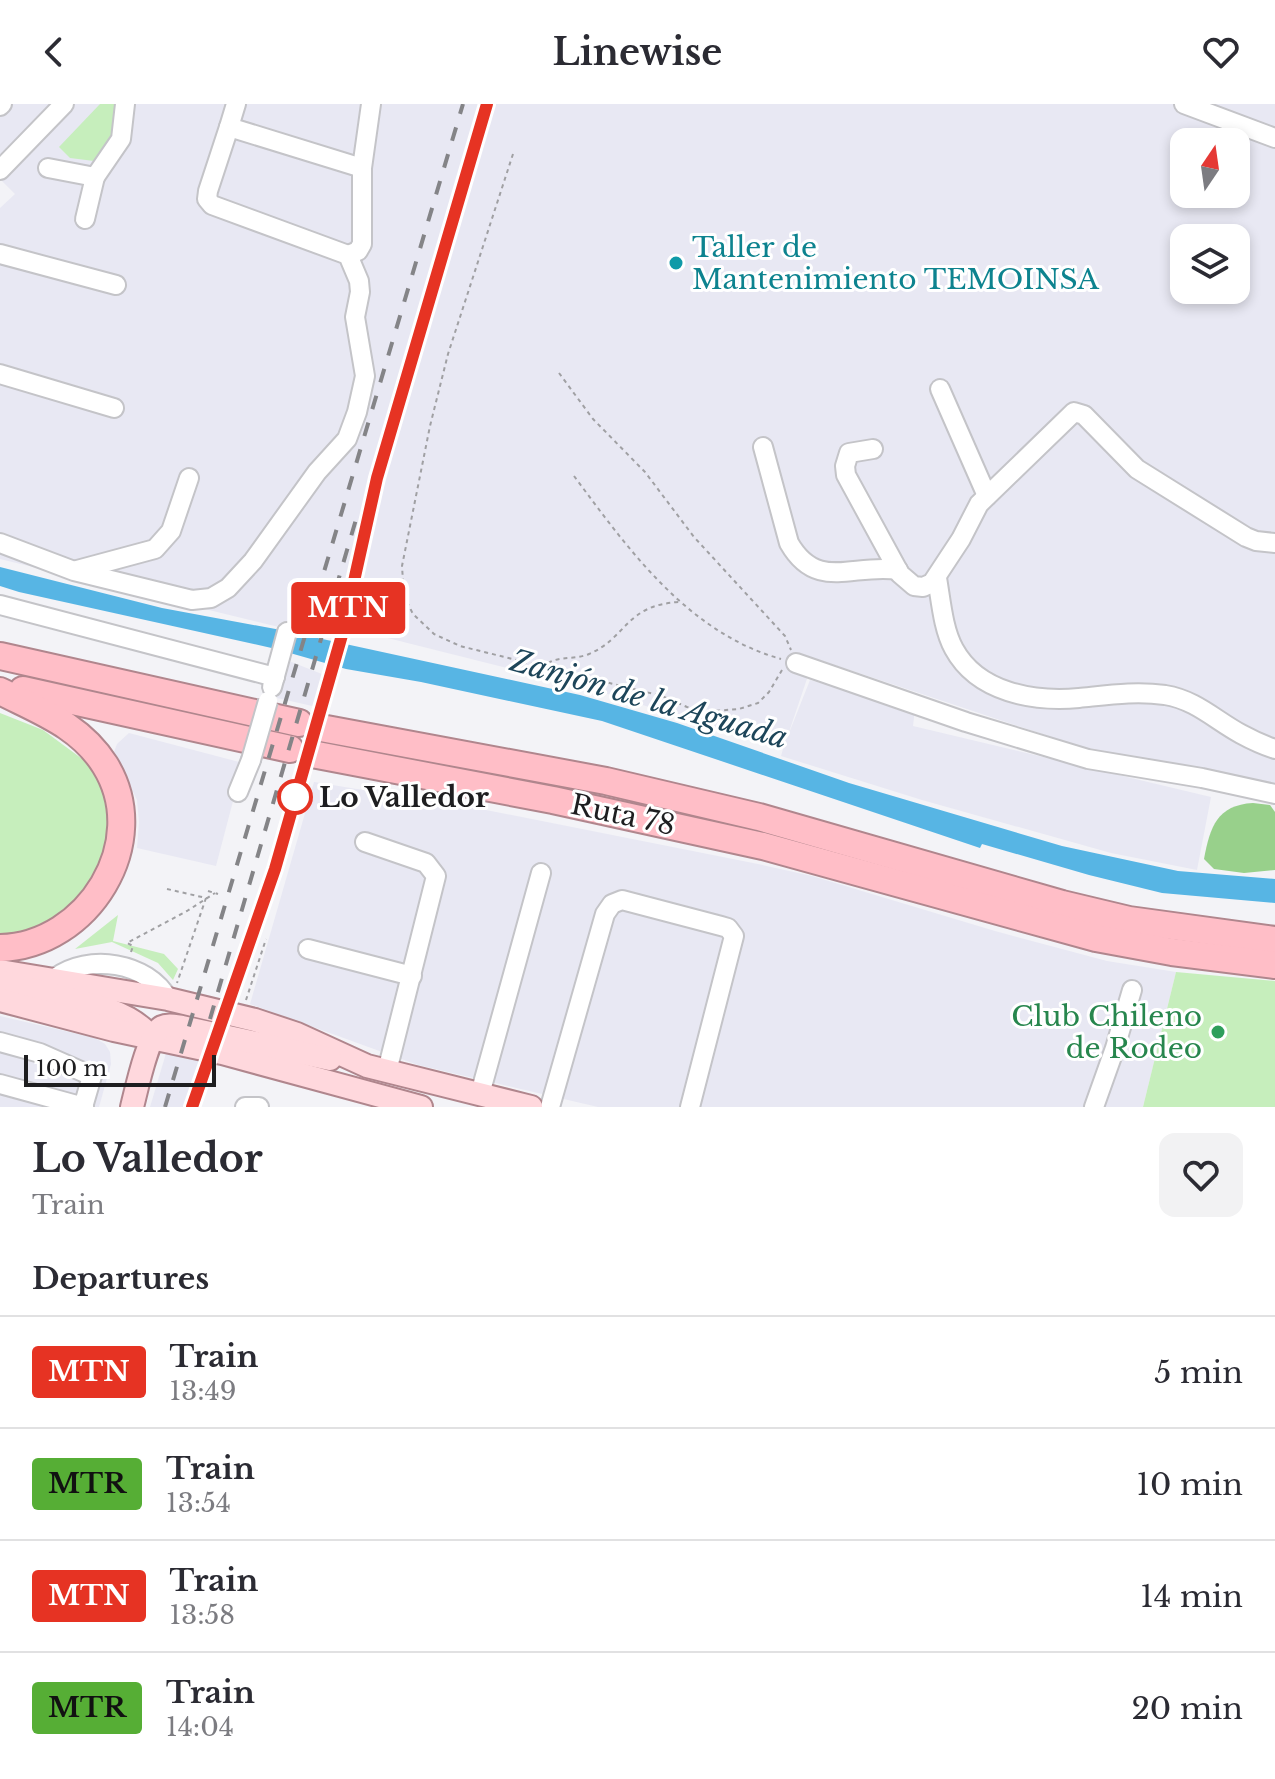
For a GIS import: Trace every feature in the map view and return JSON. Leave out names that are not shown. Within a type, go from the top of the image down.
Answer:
[{"type":"highway","name":"Ruta 78","points":[[0,656],[310,726],[534,767],[684,799],[759,817],[934,878]]},
{"type":"highway","name":"Ruta 78","points":[[0,685],[301,752],[934,878]]},
{"type":"highway","points":[[0,691],[56,718],[83,738],[99,756],[111,777],[120,813],[118,846],[112,869],[101,892],[88,908],[46,937],[19,947],[0,948]]},
{"type":"highway","points":[[934,878],[1171,928],[1275,940]]},
{"type":"highway","points":[[934,878],[1063,930],[1129,945],[1275,965]]},
{"type":"main road","points":[[0,971],[170,992],[297,1034],[377,1069]]},
{"type":"main road","points":[[0,979],[118,1012],[139,1024],[152,1039]]},
{"type":"main road","points":[[0,1000],[152,1039],[222,1053],[380,1102],[421,1107]]},
{"type":"main road","points":[[132,1107],[152,1039],[159,1028],[176,1026],[377,1069],[531,1107]]},
{"type":"street","points":[[85,219],[95,177],[121,139],[125,104]]},
{"type":"street","points":[[236,104],[207,199],[212,205],[348,255],[358,251],[362,244],[362,168],[371,104]]},
{"type":"street","points":[[1184,104],[1275,138]]},
{"type":"street","points":[[0,170],[59,106]]},
{"type":"street","points":[[229,127],[362,168]]},
{"type":"street","points":[[48,168],[95,177]]},
{"type":"street","points":[[0,254],[116,285]]},
{"type":"street","points":[[0,543],[74,571],[192,600],[211,598],[228,588],[253,561],[317,472],[347,439],[357,412],[365,376],[355,317],[359,281],[348,255]]},
{"type":"street","points":[[0,374],[114,408]]},
{"type":"street","points":[[940,389],[987,496]]},
{"type":"street","points":[[873,449],[849,453],[845,471],[898,570],[914,586],[923,587],[937,578],[961,539],[974,510],[1064,421],[1078,412],[1137,469],[1246,537],[1275,543]]},
{"type":"street","points":[[763,447],[789,543],[795,554],[822,572],[852,572],[870,567],[898,570]]},
{"type":"street","points":[[74,571],[155,549],[171,531],[189,478]]},
{"type":"street","points":[[870,567],[883,542]]},
{"type":"street","points":[[937,578],[953,648],[968,667],[994,686],[1021,696],[1048,699],[1129,692],[1180,698],[1239,733],[1275,749]]},
{"type":"street","points":[[0,605],[275,677]]},
{"type":"street","points":[[238,792],[251,760],[287,632]]},
{"type":"street","points":[[796,663],[966,722],[1088,759],[1275,794]]},
{"type":"street","points":[[365,842],[426,863],[436,876],[412,976],[377,1069]]},
{"type":"street","points":[[480,1094],[541,873]]},
{"type":"street","points":[[550,1107],[605,914],[612,904],[622,900],[728,928],[734,936],[690,1107]]},
{"type":"street","points":[[308,949],[412,976]]},
{"type":"street","points":[[1094,1107],[1132,990]]},
{"type":"street","points":[[0,1042],[40,1053],[92,1076],[84,1107],[0,1084]]},
{"type":"street","points":[[245,1107],[259,1107]]},
{"type":"path","points":[[513,154],[448,354],[430,426],[401,576],[408,605],[419,622],[434,634],[460,646],[662,696],[687,707],[727,711],[758,703],[769,692],[779,672],[796,663]]},
{"type":"path","points":[[559,373],[593,419],[633,459],[694,537],[785,636],[796,663]]},
{"type":"path","points":[[574,476],[620,535],[700,620],[760,653],[796,663]]},
{"type":"path","points":[[542,668],[552,660],[578,657],[597,650],[643,610],[680,602]]},
{"type":"path","points":[[167,889],[206,898]]},
{"type":"path","points":[[125,959],[133,946],[127,943],[216,893],[208,891]]},
{"type":"path","points":[[170,992],[176,986],[206,898]]},
{"type":"path","points":[[240,1016],[266,939]]},
{"type":"shaded area","points":[[0,104],[1275,104],[1275,790],[1099,753],[814,658],[787,738],[810,680],[915,709],[913,726],[1211,797],[1197,870],[1111,853],[922,800],[781,756],[783,749],[595,690],[296,615],[287,629],[0,559],[0,208],[15,194],[0,179]]},
{"type":"shaded area","points":[[289,661],[337,680],[330,710],[277,698]]},
{"type":"shaded area","points":[[129,733],[243,763],[216,866],[137,848],[137,800],[114,752],[117,744]]},
{"type":"shaded area","points":[[314,782],[486,810],[758,864],[812,876],[1107,961],[1176,972],[1143,1107],[598,1107],[418,1065],[250,1004]]},
{"type":"shaded area","points":[[0,1016],[95,1038],[105,1044],[110,1052],[111,1064],[99,1107],[0,1107]]},
{"type":"shaded area","points":[[167,1050],[206,1061],[211,1071],[200,1107],[150,1107]]},
{"type":"green space","points":[[100,104],[117,104],[113,144],[94,161],[70,158],[59,147]]},
{"type":"green space","points":[[0,713],[43,730],[85,761],[100,782],[110,821],[109,847],[91,893],[42,932],[0,937]]},
{"type":"green space","points":[[1253,803],[1270,805],[1275,812],[1275,870],[1244,873],[1214,869],[1204,859],[1217,820],[1231,808]]},
{"type":"green space","points":[[118,915],[113,941],[164,954],[178,969],[173,980],[158,963],[112,942],[75,949]]},
{"type":"green space","name":"Club Chileno de Rodeo","points":[[1176,972],[1275,981],[1275,1107],[1143,1107]]},
{"type":"water","points":[[0,567],[162,608],[281,630],[580,695],[677,723],[849,783],[1062,846],[1178,871],[1275,879],[1275,903],[1162,893],[982,844],[980,848],[602,721],[346,669],[276,649],[19,592],[0,586]]},
{"type":"railway","points":[[165,1107],[463,104]]},
{"type":"railway","points":[[192,1107],[275,869],[342,635],[377,478],[486,104]]},
{"type":"railway","points":[[210,1019],[357,516]]},
{"type":"train","name":"MTN","points":[[192,1107],[275,869],[342,635],[377,478],[487,104]]},
{"type":"place","name":"Taller de Mantenimiento TEMOINSA","points":[[676,263]]},
{"type":"place","name":"Lo Valledor","points":[[295,797]]},
{"type":"place","name":"Club Chileno de Rodeo","points":[[1218,1032]]},
{"type":"water label","name":"Zanjón de la Aguada","points":[[649,699]]}]
